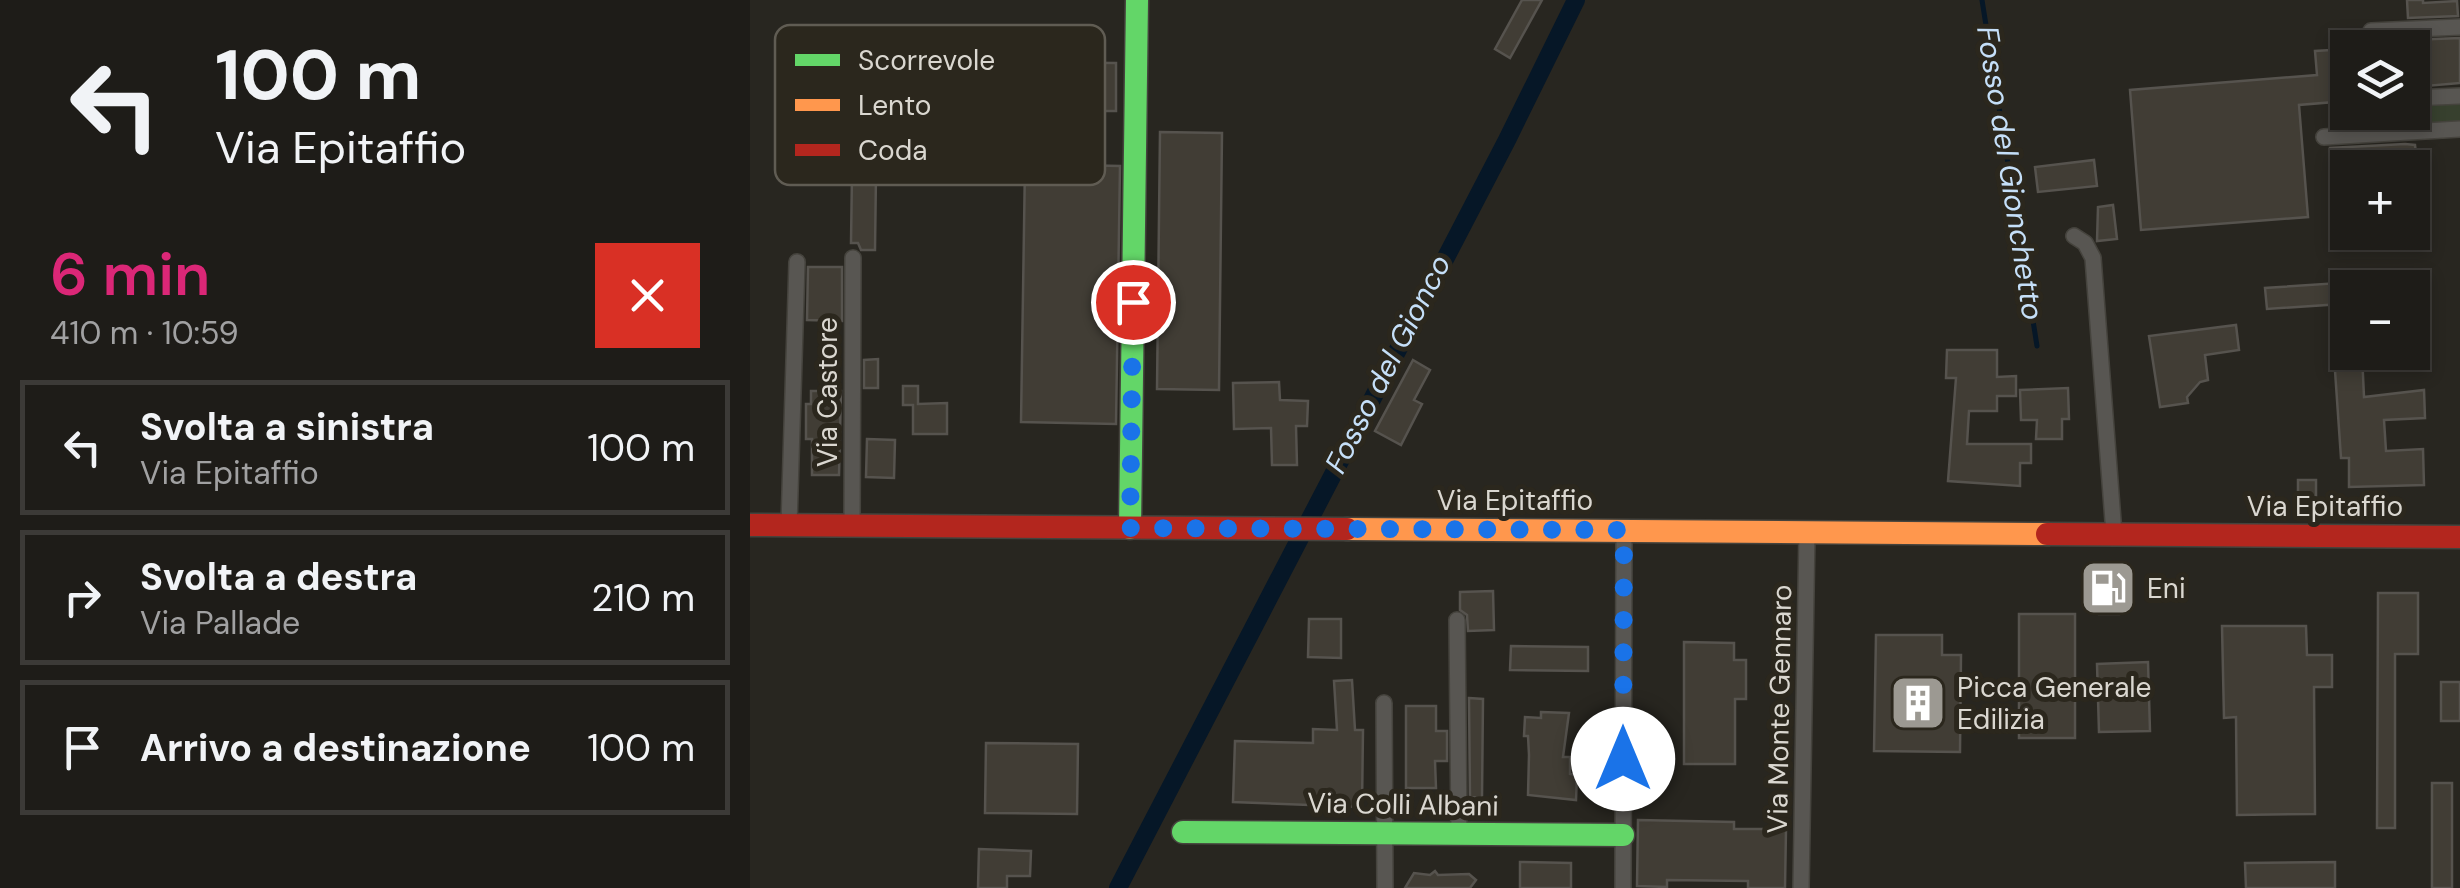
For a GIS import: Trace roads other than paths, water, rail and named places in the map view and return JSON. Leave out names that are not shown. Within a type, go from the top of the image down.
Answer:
[{"type":"main road","points":[[1130,528],[1137,0]]},
{"type":"main road","name":"Via Epitaffio","points":[[750,525],[2460,537]]},
{"type":"main road","name":"Via Colli Albani","points":[[1182,832],[1623,835]]},
{"type":"street","points":[[2392,30],[2460,27]]},
{"type":"street","points":[[2430,97],[2460,96]]},
{"type":"street","points":[[2324,137],[2460,129]]},
{"type":"street","points":[[2074,236],[2085,242],[2093,258],[2114,534]]},
{"type":"street","name":"Via Castore","points":[[852,526],[853,258]]},
{"type":"street","points":[[789,525],[797,262]]},
{"type":"street","points":[[1623,888],[1624,530]]},
{"type":"street","name":"Via Monte Gennaro","points":[[1801,888],[1807,532]]},
{"type":"street","points":[[1457,620],[1459,835]]},
{"type":"street","points":[[1384,703],[1385,888]]},
{"type":"waterway","name":"Fosso del Gionco","points":[[1118,888],[1576,0]]},
{"type":"waterway","name":"Fosso del Gionchetto","points":[[1982,0],[2037,346]]},
{"type":"place","name":"Eni","points":[[2108,588]]},
{"type":"place","name":"Picca Generale Edilizia","points":[[1918,703]]}]
